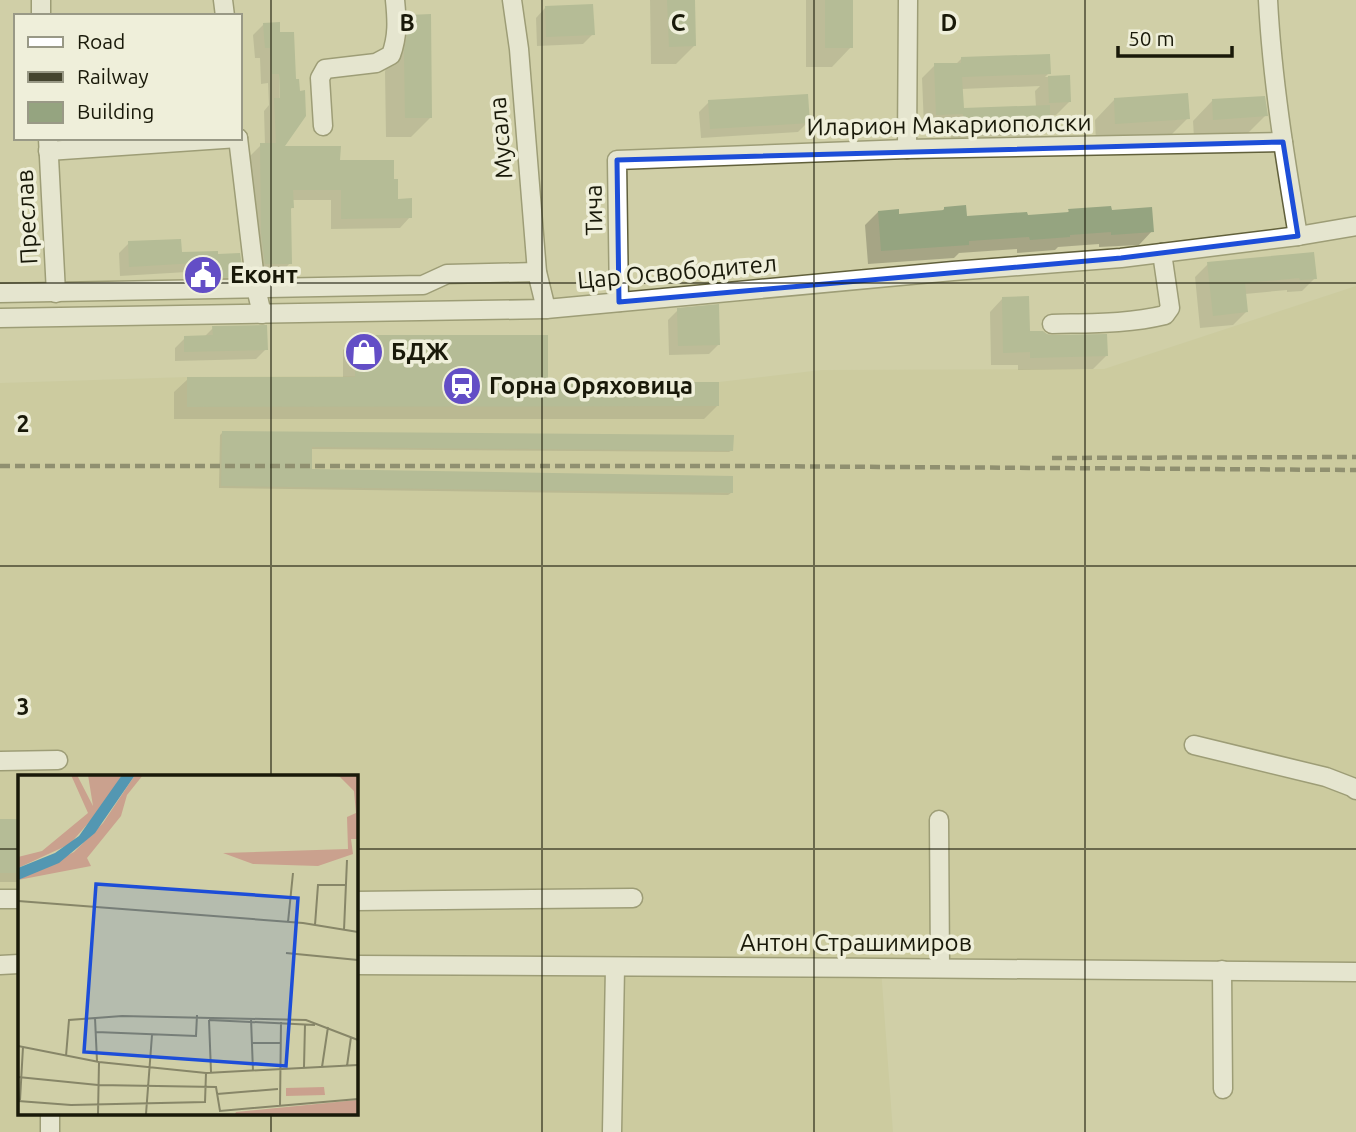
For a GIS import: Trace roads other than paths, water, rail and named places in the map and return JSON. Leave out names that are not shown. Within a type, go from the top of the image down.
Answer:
[{"type":"street","points":[[323,126],[322,73],[325,69],[376,64],[391,55],[396,42],[395,0]]},
{"type":"street","name":"Мусала","points":[[512,0],[519,49],[537,272],[546,309]]},
{"type":"street","points":[[908,0],[908,149]]},
{"type":"street","points":[[1268,0],[1270,42],[1298,236]]},
{"type":"street","points":[[48,145],[184,140]]},
{"type":"street","points":[[238,140],[256,288],[262,314]]},
{"type":"street","name":"Иларион Макариополски","points":[[617,160],[908,149],[1283,142]]},
{"type":"street","name":"Преслав","points":[[48,145],[56,293]]},
{"type":"street","name":"Тича","points":[[617,160],[620,302]]},
{"type":"street","name":"Цар Освободител","points":[[0,318],[546,309],[1121,258],[1356,226]]},
{"type":"street","points":[[1052,324],[1102,323],[1165,315],[1170,309],[1162,253]]},
{"type":"street","points":[[0,293],[423,285],[447,274],[537,272]]},
{"type":"street","points":[[423,285],[424,312]]},
{"type":"street","points":[[1194,745],[1326,777],[1356,790]]},
{"type":"street","points":[[0,761],[58,760]]},
{"type":"street","points":[[939,820],[940,968]]},
{"type":"street","points":[[357,901],[633,898]]},
{"type":"street","points":[[0,899],[18,899]]},
{"type":"street","points":[[0,965],[18,964]]},
{"type":"street","name":"Антон Страшимиров","points":[[357,965],[1356,972]]},
{"type":"street","points":[[612,1132],[615,967]]},
{"type":"street","points":[[1222,970],[1223,1089]]},
{"type":"street","points":[[50,1114],[50,1132]]},
{"type":"railway","points":[[1052,458],[1356,457]]},
{"type":"railway","points":[[0,466],[742,466],[1356,470]]},
{"type":"place","name":"Еконт","points":[[203,275]]},
{"type":"place","name":"БДЖ","points":[[364,352]]},
{"type":"place","name":"Горна Оряховица","points":[[462,386]]}]
